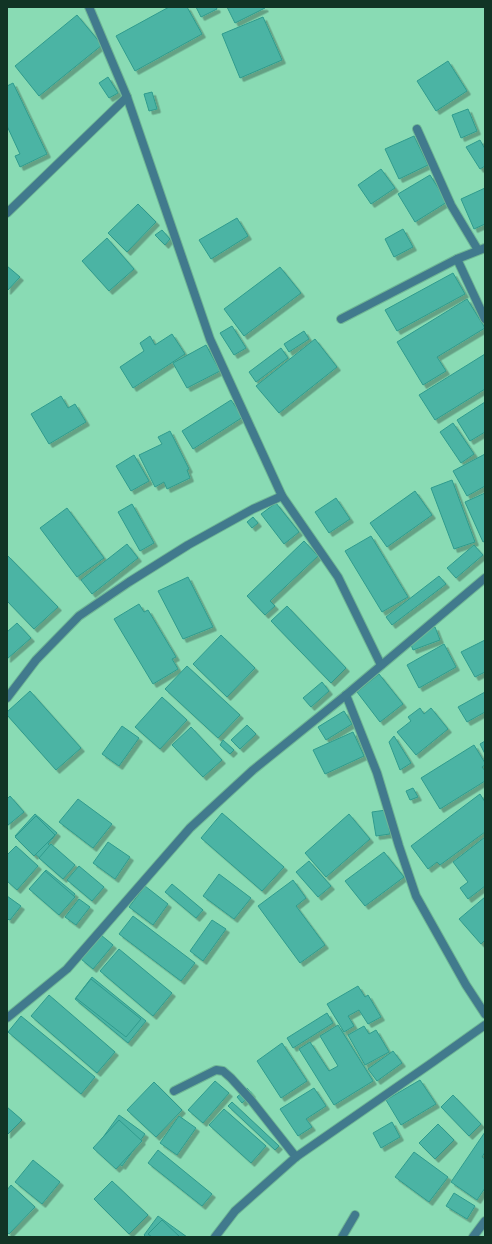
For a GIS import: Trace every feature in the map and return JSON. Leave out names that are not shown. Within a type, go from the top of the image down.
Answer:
[{"type":"street","points":[[89,7],[128,97],[210,339],[282,496],[338,577],[381,665]]},
{"type":"street","points":[[7,213],[128,97]]},
{"type":"street","points":[[341,319],[457,259],[482,249],[451,205],[417,129]]},
{"type":"street","points":[[457,259],[485,319]]},
{"type":"street","points":[[7,698],[36,660],[79,616],[188,545],[252,509],[282,496]]},
{"type":"street","points":[[7,1018],[67,969],[190,828],[253,770],[485,578]]},
{"type":"street","points":[[346,694],[377,774],[416,896],[466,985],[485,1014]]},
{"type":"street","points":[[216,1237],[235,1211],[296,1157],[485,1025]]},
{"type":"street","points":[[174,1091],[216,1070],[223,1071],[251,1100],[296,1157]]},
{"type":"street","points":[[342,1237],[355,1215]]},
{"type":"street","points":[[473,1237],[485,1221]]},
{"type":"building","points":[[169,7],[187,7],[202,34],[135,71],[116,36]]},
{"type":"building","points":[[196,7],[216,7],[217,9],[201,17]]},
{"type":"building","points":[[227,7],[264,7],[265,8],[235,23]]},
{"type":"building","points":[[77,15],[102,45],[39,96],[15,66]]},
{"type":"building","points":[[263,17],[282,60],[240,78],[222,34]]},
{"type":"building","points":[[448,61],[467,91],[436,111],[417,81]]},
{"type":"building","points":[[108,77],[118,93],[109,98],[99,83]]},
{"type":"building","points":[[13,83],[47,154],[20,167],[15,156],[20,154],[7,126],[7,86]]},
{"type":"building","points":[[152,92],[157,109],[149,111],[144,94]]},
{"type":"building","points":[[468,109],[477,131],[461,138],[452,115]]},
{"type":"building","points":[[414,136],[428,165],[399,179],[385,149]]},
{"type":"building","points":[[480,140],[485,149],[485,166],[480,169],[466,147]]},
{"type":"building","points":[[381,169],[395,188],[371,204],[358,185]]},
{"type":"building","points":[[430,175],[447,202],[415,222],[398,194]]},
{"type":"building","points":[[485,188],[485,224],[474,229],[461,199]]},
{"type":"building","points":[[138,204],[156,222],[127,252],[108,233]]},
{"type":"building","points":[[237,218],[248,236],[211,259],[199,240]]},
{"type":"building","points":[[403,229],[413,247],[394,257],[385,239]]},
{"type":"building","points":[[162,230],[170,239],[165,245],[155,235]]},
{"type":"building","points":[[107,238],[134,269],[109,291],[82,261]]},
{"type":"building","points":[[7,266],[20,277],[7,291]]},
{"type":"building","points":[[280,267],[301,293],[244,336],[224,309]]},
{"type":"building","points":[[453,273],[465,294],[397,331],[385,310]]},
{"type":"building","points":[[467,299],[485,328],[437,357],[446,371],[423,385],[397,342]]},
{"type":"building","points":[[232,326],[246,348],[234,355],[220,333]]},
{"type":"building","points":[[304,331],[309,339],[289,352],[284,344]]},
{"type":"building","points":[[172,334],[185,354],[133,388],[120,367],[144,351],[140,343],[150,336],[155,345]]},
{"type":"building","points":[[315,339],[337,367],[279,413],[256,386]]},
{"type":"building","points":[[206,345],[220,371],[187,388],[173,363]]},
{"type":"building","points":[[281,348],[288,358],[256,382],[249,372]]},
{"type":"building","points":[[485,354],[485,389],[435,420],[419,395]]},
{"type":"building","points":[[61,396],[68,408],[75,404],[86,422],[49,444],[31,414]]},
{"type":"building","points":[[231,400],[243,417],[193,449],[182,431]]},
{"type":"building","points":[[485,402],[485,432],[470,441],[457,420]]},
{"type":"building","points":[[453,423],[474,454],[461,463],[440,432]]},
{"type":"building","points":[[170,431],[189,469],[187,470],[190,478],[167,489],[164,482],[155,487],[139,455],[162,444],[158,437]]},
{"type":"building","points":[[485,454],[485,486],[467,496],[453,471]]},
{"type":"building","points":[[134,455],[149,481],[131,491],[116,466]]},
{"type":"building","points":[[452,480],[475,542],[454,549],[431,488]]},
{"type":"building","points":[[415,491],[432,515],[387,547],[370,523]]},
{"type":"building","points":[[485,493],[485,541],[483,542],[465,502]]},
{"type":"building","points":[[336,498],[350,519],[329,533],[315,512]]},
{"type":"building","points":[[276,503],[299,532],[284,544],[261,514]]},
{"type":"building","points":[[132,504],[154,543],[140,551],[118,512]]},
{"type":"building","points":[[67,508],[104,558],[77,577],[40,528]]},
{"type":"building","points":[[253,517],[258,523],[252,528],[247,522]]},
{"type":"building","points":[[371,536],[408,597],[382,612],[345,551]]},
{"type":"building","points":[[304,541],[318,556],[270,601],[275,606],[265,615],[247,596]]},
{"type":"building","points":[[127,544],[138,558],[92,594],[81,580]]},
{"type":"building","points":[[474,545],[483,555],[456,578],[447,568]]},
{"type":"building","points":[[7,555],[58,607],[34,629],[7,601]]},
{"type":"building","points":[[439,576],[446,584],[392,625],[386,617]]},
{"type":"building","points":[[188,577],[213,627],[183,639],[158,591]]},
{"type":"building","points":[[139,604],[144,612],[148,610],[176,657],[172,659],[178,669],[153,684],[114,619]]},
{"type":"building","points":[[287,606],[346,668],[331,683],[271,621]]},
{"type":"building","points":[[17,623],[31,638],[7,659],[7,632]]},
{"type":"building","points":[[435,627],[440,640],[413,650],[408,637]]},
{"type":"building","points":[[221,635],[255,668],[227,697],[193,664]]},
{"type":"building","points":[[485,640],[485,672],[475,677],[461,652]]},
{"type":"building","points":[[444,644],[456,667],[419,688],[407,665]]},
{"type":"building","points":[[187,666],[240,715],[218,738],[165,689]]},
{"type":"building","points":[[379,674],[403,704],[380,722],[357,692]]},
{"type":"building","points":[[322,682],[329,691],[311,707],[303,698]]},
{"type":"building","points":[[30,691],[81,748],[56,770],[7,715],[7,712]]},
{"type":"building","points":[[485,692],[485,712],[467,722],[458,707]]},
{"type":"building","points":[[162,697],[187,720],[160,749],[135,727]]},
{"type":"building","points":[[420,708],[424,714],[431,708],[448,729],[416,755],[397,732],[411,721],[408,717]]},
{"type":"building","points":[[344,711],[352,724],[326,740],[318,727]]},
{"type":"building","points":[[247,725],[256,734],[240,749],[231,740]]},
{"type":"building","points":[[122,726],[139,738],[119,766],[102,754]]},
{"type":"building","points":[[191,727],[222,760],[203,777],[172,745]]},
{"type":"building","points":[[353,732],[364,756],[325,774],[313,750]]},
{"type":"building","points":[[394,736],[411,763],[400,770],[389,742]]},
{"type":"building","points":[[223,740],[234,750],[230,754],[220,745]]},
{"type":"building","points":[[485,741],[485,754],[480,744]]},
{"type":"building","points":[[474,745],[485,763],[482,767],[485,771],[485,781],[440,809],[421,778]]},
{"type":"building","points":[[413,788],[418,797],[410,800],[406,791]]},
{"type":"building","points":[[480,794],[485,802],[485,832],[440,865],[437,862],[428,869],[411,846]]},
{"type":"building","points":[[10,796],[24,812],[7,826],[7,799]]},
{"type":"building","points":[[78,799],[112,824],[93,848],[59,822]]},
{"type":"building","points":[[386,810],[390,834],[376,836],[372,812]]},
{"type":"building","points":[[222,813],[284,867],[262,891],[201,838]]},
{"type":"building","points":[[35,814],[57,833],[48,844],[72,864],[61,877],[15,836]]},
{"type":"building","points":[[349,814],[370,839],[326,877],[305,853]]},
{"type":"building","points":[[36,816],[55,835],[34,856],[15,837]]},
{"type":"building","points":[[485,837],[485,886],[468,899],[460,888],[468,882],[453,862]]},
{"type":"building","points":[[108,842],[130,857],[115,879],[93,863]]},
{"type":"building","points":[[51,844],[75,865],[63,879],[39,858]]},
{"type":"building","points":[[16,846],[38,866],[17,890],[7,881],[7,855]]},
{"type":"building","points":[[384,852],[404,877],[365,906],[345,881]]},
{"type":"building","points":[[309,861],[331,886],[318,897],[296,872]]},
{"type":"building","points":[[79,866],[104,887],[92,901],[67,880]]},
{"type":"building","points":[[46,870],[75,894],[61,912],[31,888]]},
{"type":"building","points":[[45,871],[75,897],[59,915],[29,889]]},
{"type":"building","points":[[219,874],[251,898],[234,919],[203,896]]},
{"type":"building","points":[[293,880],[306,898],[296,906],[325,945],[300,963],[258,906]]},
{"type":"building","points":[[172,884],[203,910],[196,918],[165,892]]},
{"type":"building","points":[[145,886],[168,904],[153,925],[129,907]]},
{"type":"building","points":[[7,896],[21,906],[10,920],[7,919]]},
{"type":"building","points":[[485,897],[485,940],[481,944],[459,919]]},
{"type":"building","points":[[79,899],[90,907],[76,925],[65,917]]},
{"type":"building","points":[[133,916],[195,963],[181,981],[119,934]]},
{"type":"building","points":[[212,920],[226,929],[203,961],[190,951]]},
{"type":"building","points":[[101,935],[113,945],[93,969],[81,959]]},
{"type":"building","points":[[119,949],[172,993],[153,1016],[100,971]]},
{"type":"building","points":[[92,977],[146,1021],[128,1043],[75,999]]},
{"type":"building","points":[[91,979],[141,1019],[126,1037],[76,998]]},
{"type":"building","points":[[358,986],[365,997],[368,995],[381,1017],[368,1024],[359,1010],[348,1016],[354,1026],[344,1032],[327,1004]]},
{"type":"building","points":[[49,995],[115,1052],[97,1073],[31,1016]]},
{"type":"building","points":[[327,1013],[333,1023],[293,1048],[287,1038]]},
{"type":"building","points":[[21,1016],[95,1077],[81,1094],[8,1032]]},
{"type":"building","points":[[338,1025],[373,1081],[334,1105],[299,1049],[310,1042],[329,1071],[338,1066],[320,1036]]},
{"type":"building","points":[[364,1026],[369,1034],[376,1030],[389,1052],[365,1065],[348,1035]]},
{"type":"building","points":[[282,1043],[307,1081],[281,1098],[257,1061]]},
{"type":"building","points":[[393,1051],[402,1063],[377,1081],[368,1069]]},
{"type":"building","points":[[420,1080],[436,1104],[401,1125],[386,1100]]},
{"type":"building","points":[[215,1081],[229,1093],[203,1123],[188,1110]]},
{"type":"building","points":[[154,1082],[182,1110],[156,1137],[127,1110]]},
{"type":"building","points":[[247,1088],[252,1094],[242,1103],[237,1097]]},
{"type":"building","points":[[314,1088],[326,1106],[306,1119],[312,1127],[298,1136],[280,1109]]},
{"type":"building","points":[[453,1095],[481,1124],[469,1136],[441,1107]]},
{"type":"building","points":[[232,1102],[279,1146],[275,1150],[228,1106]]},
{"type":"building","points":[[7,1107],[22,1120],[7,1135]]},
{"type":"building","points":[[224,1109],[266,1146],[251,1163],[209,1125]]},
{"type":"building","points":[[119,1115],[145,1134],[122,1166],[96,1147]]},
{"type":"building","points":[[179,1116],[196,1128],[177,1155],[160,1143]]},
{"type":"building","points":[[119,1120],[142,1141],[116,1169],[93,1148]]},
{"type":"building","points":[[392,1122],[400,1137],[381,1148],[373,1133]]},
{"type":"building","points":[[438,1124],[454,1140],[435,1159],[419,1143]]},
{"type":"building","points":[[485,1132],[485,1152],[482,1157],[485,1159],[485,1188],[477,1200],[451,1182]]},
{"type":"building","points":[[158,1150],[212,1194],[202,1206],[148,1163]]},
{"type":"building","points":[[414,1152],[448,1177],[429,1202],[395,1177]]},
{"type":"building","points":[[33,1160],[60,1182],[42,1204],[15,1182]]},
{"type":"building","points":[[112,1181],[148,1215],[129,1234],[94,1199]]},
{"type":"building","points":[[11,1185],[35,1207],[9,1234],[7,1232],[7,1190]]},
{"type":"building","points":[[454,1193],[475,1206],[467,1219],[446,1206]]},
{"type":"building","points":[[158,1216],[187,1237],[146,1237],[144,1235]]},
{"type":"building","points":[[162,1220],[180,1237],[152,1237],[148,1234]]}]
